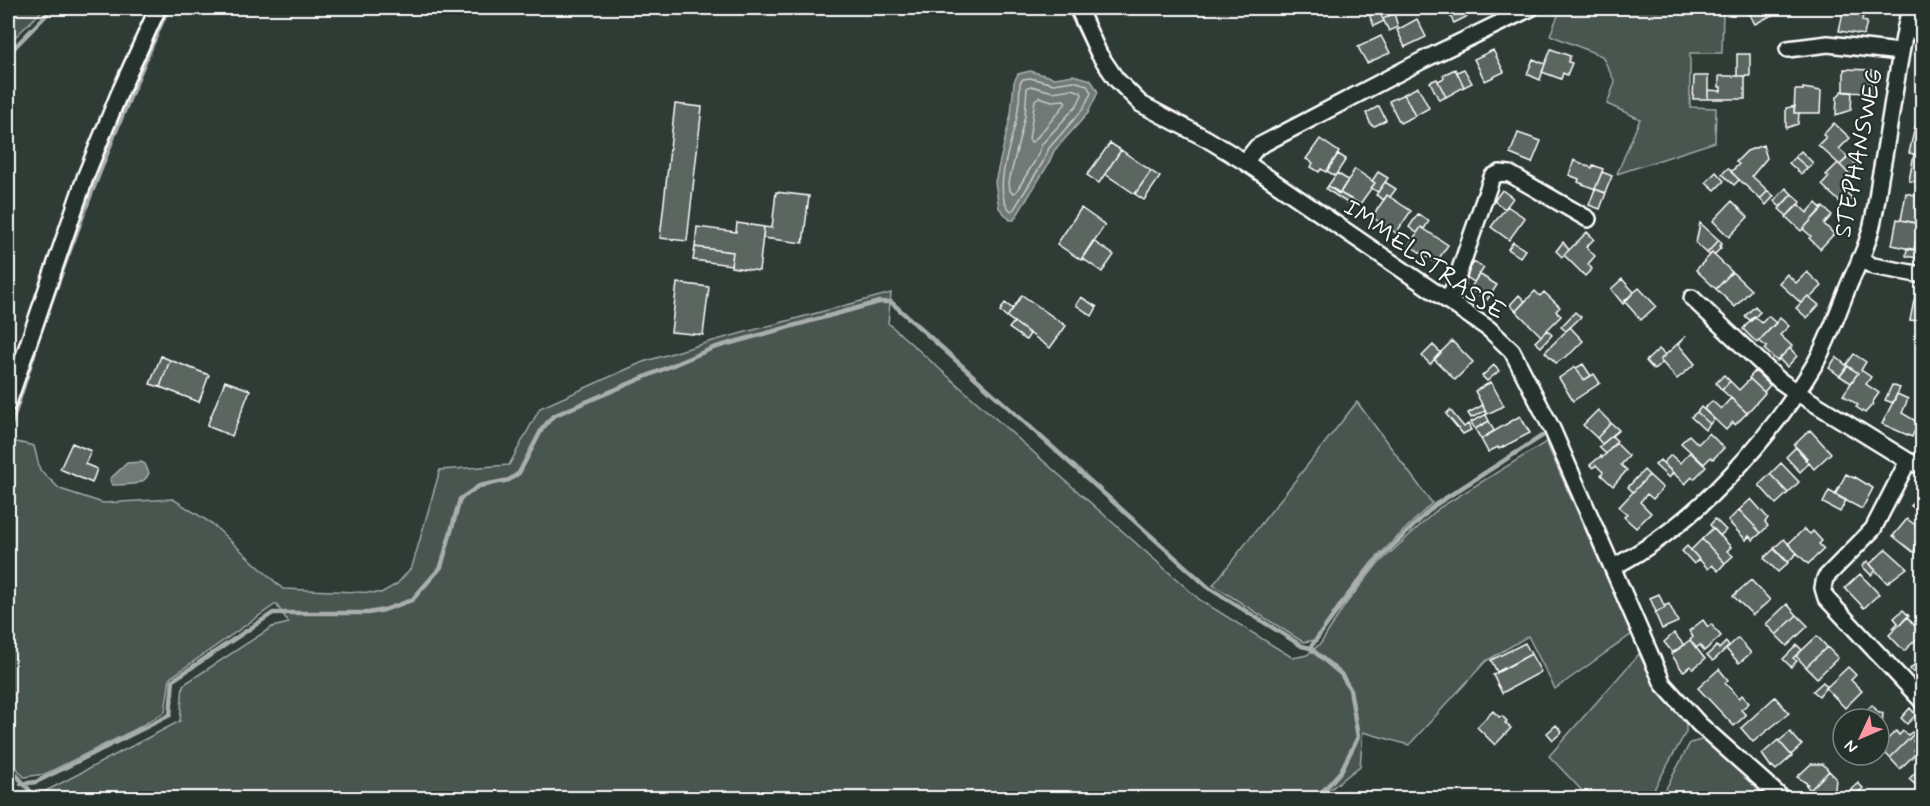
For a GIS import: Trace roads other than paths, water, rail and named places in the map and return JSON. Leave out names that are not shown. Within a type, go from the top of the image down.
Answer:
[{"type":"street","points":[[8,403],[86,175],[158,8]]},
{"type":"street","name":"IMMELSTRASSE","points":[[1078,8],[1099,54],[1116,79],[1141,104],[1245,162],[1489,328],[1512,351],[1552,429],[1663,684],[1699,724],[1782,798]]},
{"type":"street","points":[[1245,162],[1257,147],[1423,60],[1531,8]]},
{"type":"street","name":"STEPHANSWEG","points":[[1613,567],[1665,533],[1719,487],[1779,418],[1821,351],[1870,235],[1900,52],[1910,8]]},
{"type":"street","points":[[1905,29],[1923,33]]},
{"type":"street","name":"STEPHANSWEG","points":[[1788,49],[1828,44],[1900,52]]},
{"type":"street","points":[[1449,301],[1492,177],[1500,173],[1510,174],[1588,219]]},
{"type":"street","points":[[1860,260],[1873,266],[1923,275]]},
{"type":"street","points":[[1692,298],[1779,380],[1916,463],[1873,529],[1826,578],[1823,588],[1826,598],[1923,700]]},
{"type":"water","points":[[1030,71],[1055,78],[1073,75],[1091,80],[1098,92],[1088,113],[1054,151],[1048,165],[1014,220],[1010,220],[999,208],[995,182],[1011,114],[1014,82],[1018,74]]},
{"type":"water","points":[[127,463],[145,464],[149,473],[143,481],[113,485],[111,483],[110,479]]},
{"type":"waterway","points":[[8,54],[53,8]]},
{"type":"waterway","points":[[41,331],[101,168],[168,8]]},
{"type":"waterway","points":[[1068,8],[1087,46]]},
{"type":"waterway","points":[[21,784],[36,782],[170,715],[173,680],[273,613],[368,613],[412,600],[441,567],[460,499],[479,486],[509,480],[519,473],[542,429],[553,416],[713,348],[879,302],[891,302],[1209,588],[1302,646],[1310,648],[1341,674],[1350,689],[1358,737],[1341,771],[1325,789],[1313,798]]},
{"type":"waterway","points":[[8,434],[35,351]]},
{"type":"waterway","points":[[8,352],[17,352],[8,380]]},
{"type":"waterway","points":[[1310,648],[1374,564],[1435,505],[1542,436]]},
{"type":"waterway","points":[[8,765],[36,798]]}]
